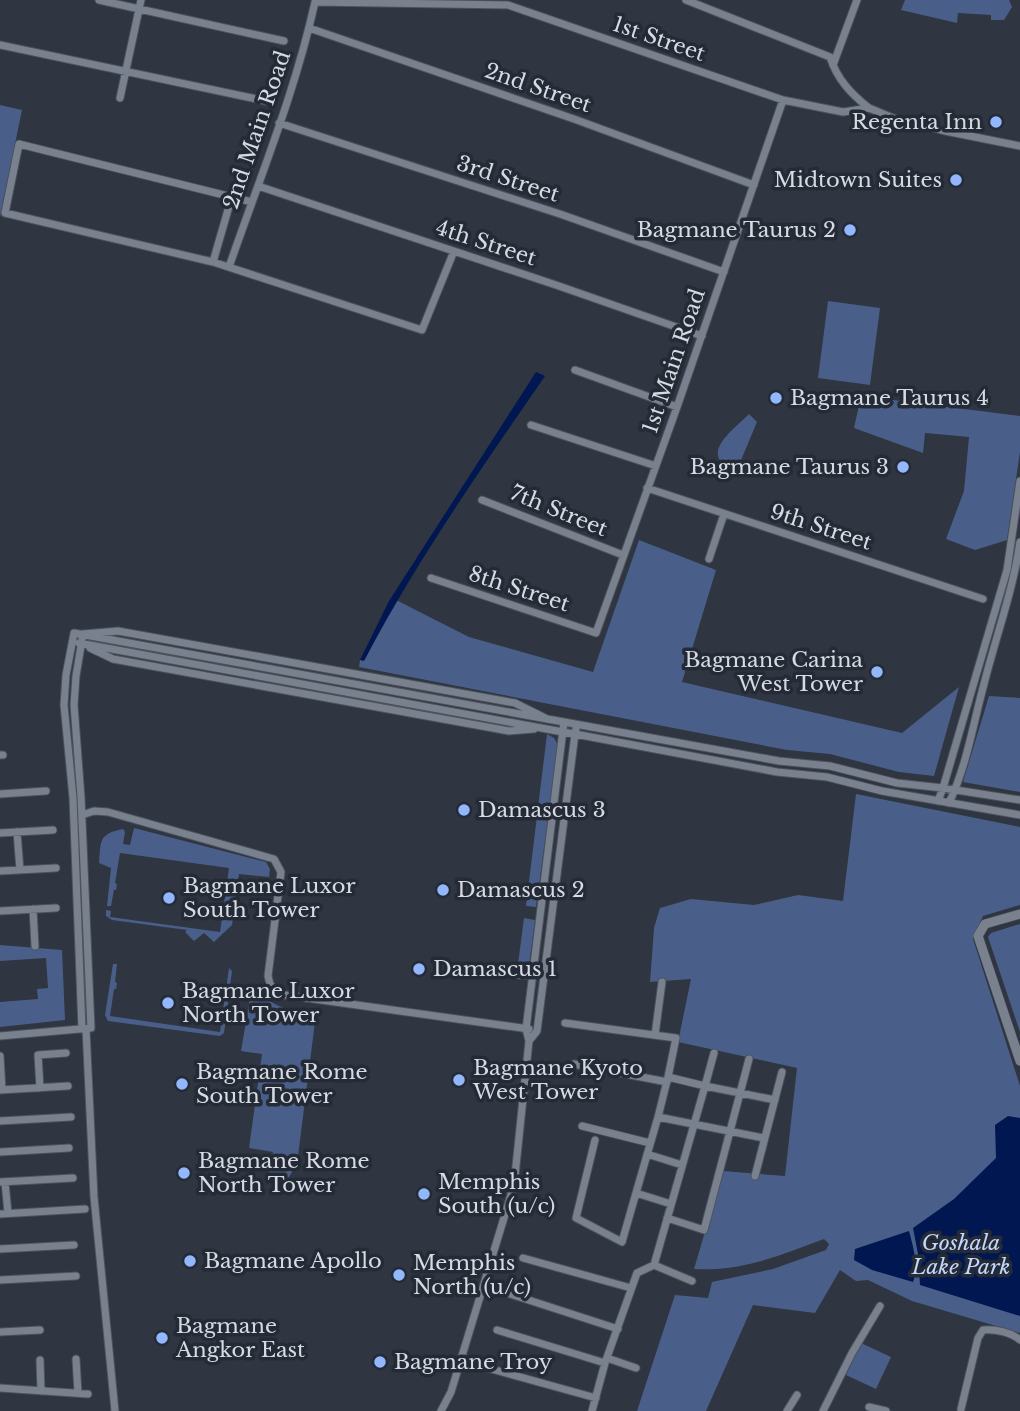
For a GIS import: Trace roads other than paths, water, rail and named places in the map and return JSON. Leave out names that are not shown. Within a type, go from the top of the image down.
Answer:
[{"type":"street","points":[[99,0],[285,41]]},
{"type":"street","points":[[120,98],[141,0]]},
{"type":"street","points":[[686,0],[830,57],[835,72],[853,95],[869,108],[893,118],[1020,146]]},
{"type":"street","points":[[833,65],[857,0]]},
{"type":"street","name":"2nd Main Road","points":[[229,267],[279,123],[315,2]]},
{"type":"street","name":"1st Street","points":[[315,2],[508,5],[783,100],[843,112],[869,108]]},
{"type":"street","name":"2nd Street","points":[[309,29],[574,119],[754,185]]},
{"type":"street","points":[[0,45],[266,101]]},
{"type":"street","name":"1st Main Road","points":[[596,633],[783,100]]},
{"type":"street","name":"3rd Street","points":[[279,123],[560,214],[724,272]]},
{"type":"street","points":[[252,202],[19,144],[5,213],[213,262],[422,330],[454,251]]},
{"type":"street","name":"4th Street","points":[[258,186],[702,337]]},
{"type":"street","points":[[213,262],[232,196]]},
{"type":"street","points":[[575,370],[677,407]]},
{"type":"street","points":[[531,425],[656,466]]},
{"type":"street","points":[[938,801],[1007,570],[1020,481]]},
{"type":"street","name":"9th Street","points":[[647,488],[983,599]]},
{"type":"street","name":"7th Street","points":[[482,500],[623,555]]},
{"type":"street","points":[[709,559],[724,514]]},
{"type":"street","points":[[949,803],[971,739],[1016,573],[1020,542]]},
{"type":"street","name":"8th Street","points":[[431,578],[596,633]]},
{"type":"street","points":[[83,634],[118,631],[515,703],[547,719]]},
{"type":"street","points":[[115,1411],[94,1197],[73,798],[64,705],[66,675],[74,633],[779,761],[831,766],[897,783],[1020,800]]},
{"type":"street","points":[[83,634],[74,705],[82,815],[86,1029]]},
{"type":"street","points":[[72,642],[776,772],[827,777],[882,791],[1020,815]]},
{"type":"street","points":[[81,644],[113,659],[509,732],[545,728]]},
{"type":"street","points":[[441,1411],[451,1392],[514,1185],[529,1041],[526,1029],[564,722]]},
{"type":"street","points":[[529,1041],[537,1031],[577,725]]},
{"type":"street","points":[[0,794],[46,791]]},
{"type":"street","points":[[82,815],[94,811],[108,812],[274,859],[281,872],[268,976],[270,985],[278,994],[537,1031]]},
{"type":"street","points":[[0,833],[53,830]]},
{"type":"street","points":[[17,832],[20,870]]},
{"type":"street","points":[[0,872],[56,868]]},
{"type":"street","points":[[0,911],[56,908]]},
{"type":"street","points":[[33,909],[35,946]]},
{"type":"street","points":[[1020,914],[985,924],[978,936],[1020,1060]]},
{"type":"street","points":[[655,1035],[662,982]]},
{"type":"street","points":[[565,1024],[676,1038],[658,1117],[622,1242],[576,1219],[595,1140]]},
{"type":"street","points":[[0,1036],[86,1029]]},
{"type":"street","points":[[592,1411],[606,1360],[637,1273],[653,1265],[714,1052]]},
{"type":"street","points":[[40,1088],[38,1055],[66,1053]]},
{"type":"street","points":[[0,1056],[1,1090],[68,1086]]},
{"type":"street","points":[[667,1218],[704,1230],[749,1059]]},
{"type":"street","points":[[574,1064],[775,1100]]},
{"type":"street","points":[[755,1176],[782,1072]]},
{"type":"street","points":[[0,1121],[71,1117]]},
{"type":"street","points":[[658,1117],[764,1138]]},
{"type":"street","points":[[582,1126],[650,1143]]},
{"type":"street","points":[[0,1152],[69,1148]]},
{"type":"street","points":[[647,1154],[682,1165]]},
{"type":"street","points":[[73,1178],[3,1182],[4,1214],[85,1209]]},
{"type":"street","points":[[636,1193],[671,1204]]},
{"type":"street","points":[[0,1250],[74,1245]]},
{"type":"street","points":[[523,1258],[631,1288]]},
{"type":"street","points":[[653,1265],[692,1281]]},
{"type":"street","points":[[0,1280],[76,1276]]},
{"type":"street","points":[[510,1294],[618,1329]]},
{"type":"street","points":[[823,1411],[852,1353],[880,1306]]},
{"type":"street","points":[[961,1409],[978,1338],[983,1330],[991,1329],[1015,1335],[1020,1340]]},
{"type":"street","points":[[0,1332],[40,1330]]},
{"type":"street","points":[[497,1330],[636,1368]]},
{"type":"street","points":[[76,1359],[78,1393]]},
{"type":"street","points":[[40,1360],[41,1391]]},
{"type":"street","points":[[484,1367],[596,1398]]},
{"type":"street","points":[[0,1388],[88,1394]]},
{"type":"street","points":[[787,1411],[796,1395]]},
{"type":"street","points":[[869,1407],[886,1411]]},
{"type":"place","name":"Regenta Inn","points":[[996,122]]},
{"type":"place","name":"Midtown Suites","points":[[956,180]]},
{"type":"place","name":"Bagmane Taurus 2","points":[[850,230]]},
{"type":"place","name":"Bagmane Taurus 4","points":[[776,398]]},
{"type":"place","name":"Bagmane Taurus 3","points":[[903,467]]},
{"type":"place","name":"Bagmane Carina West Tower","points":[[877,672]]},
{"type":"place","name":"Damascus 3","points":[[464,810]]},
{"type":"place","name":"Damascus 2","points":[[443,890]]},
{"type":"place","name":"Bagmane Luxor South Tower","points":[[169,898]]},
{"type":"place","name":"Damascus 1","points":[[419,969]]},
{"type":"place","name":"Bagmane Luxor North Tower","points":[[168,1003]]},
{"type":"place","name":"Bagmane Kyoto West Tower","points":[[459,1080]]},
{"type":"place","name":"Bagmane Rome South Tower","points":[[182,1084]]},
{"type":"place","name":"Bagmane Rome North Tower","points":[[184,1173]]},
{"type":"place","name":"Memphis South (u/c)","points":[[424,1194]]},
{"type":"place","name":"Bagmane Apollo","points":[[190,1261]]},
{"type":"place","name":"Memphis North (u/c)","points":[[399,1275]]},
{"type":"place","name":"Bagmane Angkor East","points":[[162,1338]]},
{"type":"place","name":"Bagmane Troy","points":[[380,1362]]},
{"type":"park label","name":"Goshala Lake Park","points":[[961,1255]]}]
